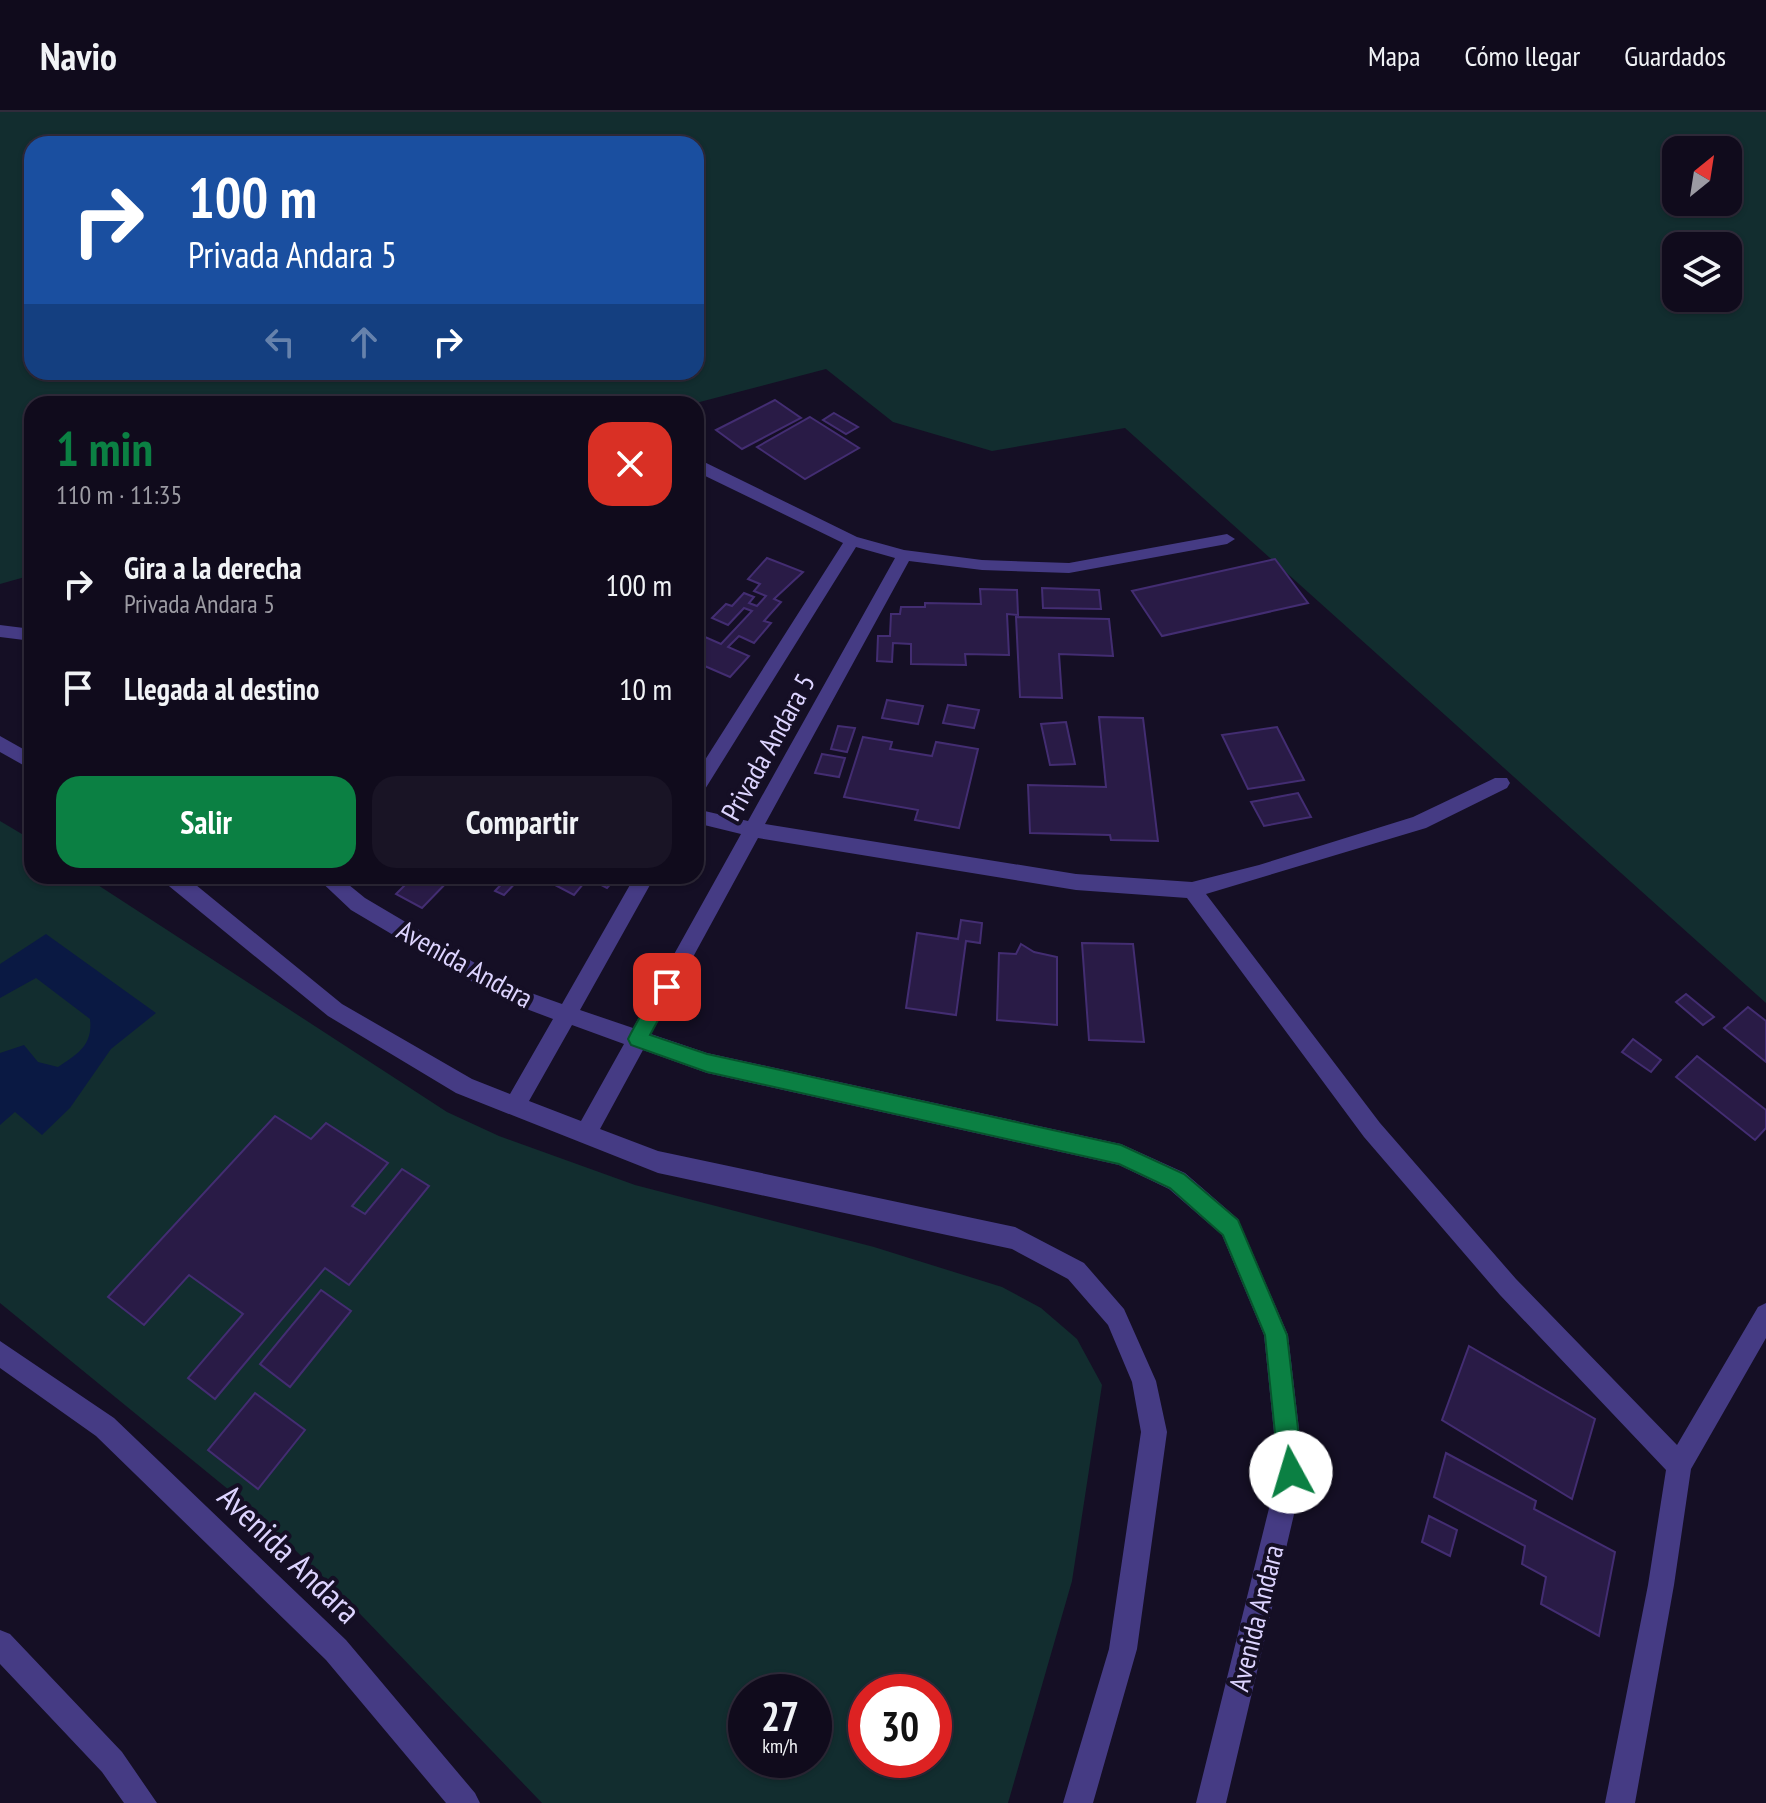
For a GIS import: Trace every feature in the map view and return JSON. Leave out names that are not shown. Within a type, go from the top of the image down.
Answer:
[{"type":"street","points":[[704,470],[852,541],[904,555],[982,565],[1069,568],[1227,539]]},
{"type":"street","name":"Privada Andara 5","points":[[704,776],[852,541]]},
{"type":"street","name":"Privada Andara 5","points":[[586,1133],[904,555]]},
{"type":"street","points":[[0,631],[24,634]]},
{"type":"street","points":[[0,743],[24,758]]},
{"type":"street","points":[[704,818],[755,830],[1076,882],[1192,890],[1259,873],[1419,823],[1501,783]]},
{"type":"street","points":[[181,884],[335,1010],[464,1086],[658,1162],[1015,1238],[1076,1271],[1116,1317],[1144,1381],[1154,1432],[1123,1649],[1078,1803]]},
{"type":"street","name":"Avenida Andara","points":[[334,884],[358,904],[510,994],[707,1063],[1121,1155],[1177,1181],[1230,1227],[1276,1335],[1291,1472],[1214,1802]]},
{"type":"street","points":[[515,1106],[640,884]]},
{"type":"street","points":[[1192,890],[1372,1130],[1508,1287],[1679,1466]]},
{"type":"street","points":[[1620,1803],[1661,1585],[1679,1466],[1766,1315]]},
{"type":"street","name":"Avenida Andara","points":[[0,1353],[105,1427],[336,1650],[465,1803]]},
{"type":"street","points":[[0,1644],[112,1762],[142,1803]]},
{"type":"green space","points":[[0,112],[1766,112],[1766,1003],[1125,428],[992,451],[893,422],[826,369],[704,401],[704,396],[24,396],[24,577],[0,584]]},
{"type":"green space","points":[[0,821],[24,835],[24,884],[96,884],[447,1112],[499,1136],[635,1185],[874,1247],[1002,1287],[1041,1308],[1077,1339],[1102,1385],[1072,1581],[1008,1803],[542,1803],[338,1591],[251,1508],[0,1303]]},
{"type":"water","points":[[46,934],[156,1013],[111,1049],[70,1108],[42,1135],[15,1112],[0,1125],[0,1053],[24,1045],[38,1062],[58,1067],[83,1048],[90,1028],[90,1019],[36,978],[0,998],[0,964]]},
{"type":"building","points":[[775,400],[801,418],[742,449],[716,430]]},
{"type":"building","points":[[834,413],[858,427],[846,434],[823,420]]},
{"type":"building","points":[[810,417],[859,448],[805,479],[757,447]]},
{"type":"building","points":[[767,558],[803,572],[774,599],[781,602],[764,621],[771,623],[754,643],[739,636],[728,647],[749,656],[730,677],[704,666],[704,637],[721,644],[752,611],[744,608],[728,625],[712,618],[726,604],[732,606],[744,593],[754,597],[749,603],[757,606],[766,596],[754,591],[760,584],[748,579]]},
{"type":"building","points":[[1275,559],[1308,603],[1162,636],[1132,591]]},
{"type":"building","points":[[1042,588],[1099,590],[1101,609],[1043,608]]},
{"type":"building","points":[[980,589],[1017,590],[1018,615],[1007,614],[1009,655],[965,654],[966,665],[911,664],[911,644],[893,643],[892,662],[877,661],[878,636],[890,636],[891,614],[900,614],[901,607],[925,607],[925,603],[981,604]]},
{"type":"building","points":[[1016,617],[1109,619],[1113,656],[1059,654],[1062,698],[1020,697]]},
{"type":"building","points":[[887,700],[923,706],[918,724],[882,718]]},
{"type":"building","points":[[948,705],[979,710],[974,728],[943,723]]},
{"type":"building","points":[[1099,717],[1143,718],[1158,841],[1111,840],[1110,835],[1030,833],[1028,785],[1106,787]]},
{"type":"building","points":[[1066,722],[1075,764],[1050,765],[1041,724]]},
{"type":"building","points":[[838,726],[855,728],[847,752],[831,749]]},
{"type":"building","points":[[1277,727],[1304,780],[1248,789],[1222,735]]},
{"type":"building","points":[[863,737],[892,742],[890,749],[932,756],[936,742],[978,749],[959,828],[915,820],[918,810],[844,797]]},
{"type":"building","points":[[822,754],[845,758],[839,777],[815,773]]},
{"type":"building","points":[[1298,793],[1311,817],[1264,826],[1251,802]]},
{"type":"building","points":[[406,884],[445,884],[422,908],[396,894]]},
{"type":"building","points":[[502,884],[514,884],[504,895],[495,891]]},
{"type":"building","points":[[553,884],[583,884],[574,895]]},
{"type":"building","points":[[961,920],[982,923],[980,943],[966,941],[956,1015],[906,1008],[917,933],[958,939]]},
{"type":"building","points":[[1082,943],[1133,944],[1144,1042],[1089,1040]]},
{"type":"building","points":[[1021,944],[1034,952],[1057,957],[1057,1025],[997,1020],[999,953],[1016,954]]},
{"type":"building","points":[[1686,994],[1714,1017],[1703,1025],[1676,1002]]},
{"type":"building","points":[[1748,1007],[1766,1021],[1766,1062],[1724,1028]]},
{"type":"building","points":[[1633,1039],[1661,1060],[1651,1072],[1622,1052]]},
{"type":"building","points":[[1697,1056],[1766,1110],[1766,1128],[1755,1140],[1676,1077]]},
{"type":"building","points":[[275,1116],[311,1139],[326,1123],[388,1163],[352,1206],[365,1214],[402,1169],[429,1186],[349,1285],[325,1268],[215,1399],[188,1378],[243,1314],[189,1275],[144,1325],[108,1297]]},
{"type":"building","points":[[321,1290],[351,1311],[290,1387],[260,1364]]},
{"type":"building","points":[[1469,1346],[1595,1419],[1572,1499],[1442,1420]]},
{"type":"building","points":[[255,1393],[305,1430],[258,1489],[208,1450]]},
{"type":"building","points":[[1446,1453],[1536,1501],[1534,1509],[1615,1552],[1599,1636],[1541,1604],[1546,1577],[1522,1564],[1525,1546],[1434,1497]]},
{"type":"building","points":[[1429,1516],[1457,1530],[1450,1556],[1422,1542]]},
{"type":"route","points":[[667,987],[638,1039],[707,1063],[1121,1155],[1177,1181],[1230,1227],[1276,1335],[1291,1472]]}]
